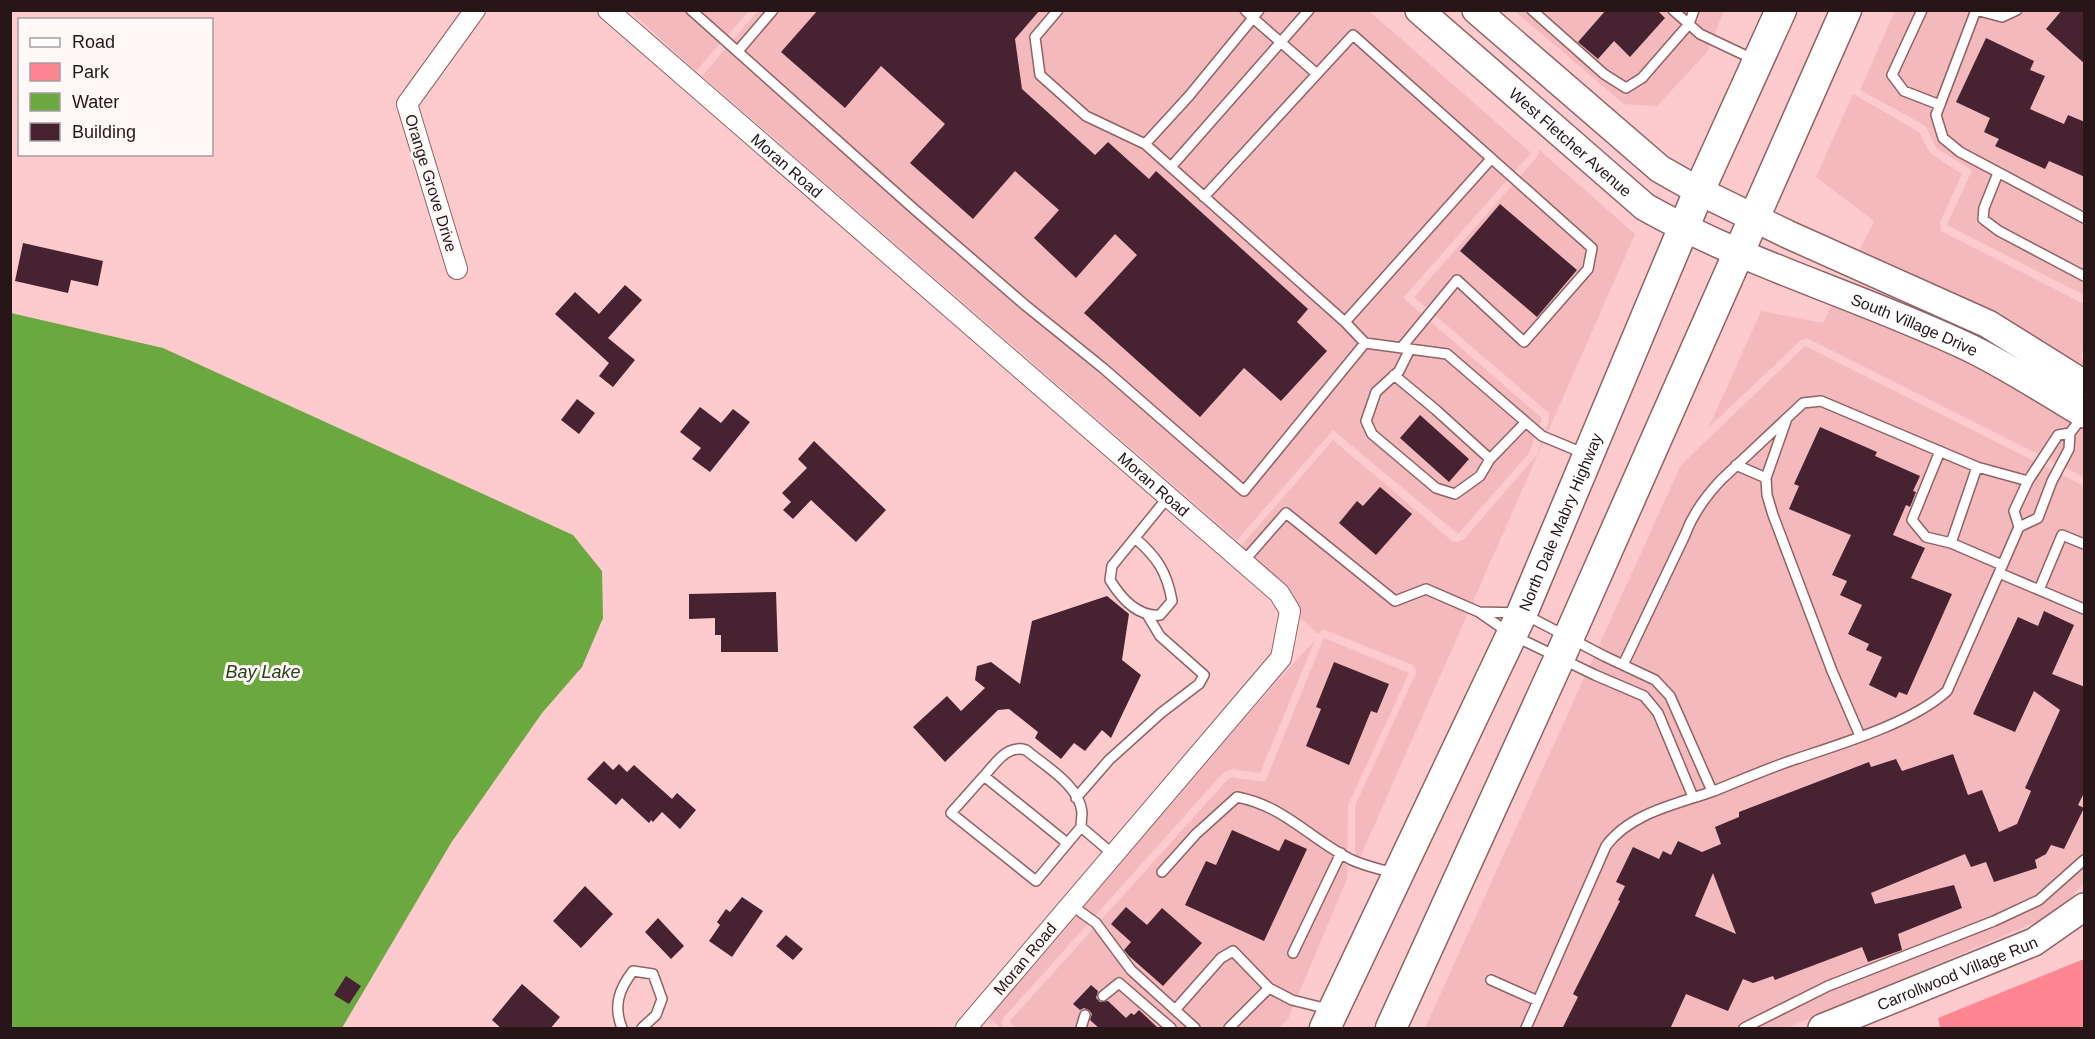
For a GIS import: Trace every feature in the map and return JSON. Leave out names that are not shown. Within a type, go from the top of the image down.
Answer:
[{"type":"main road","name":"North Dale Mabry Highway","points":[[1329,1020],[1517,624],[1698,192],[1781,10]]},
{"type":"main road","points":[[1391,1029],[1565,647],[1846,10]]},
{"type":"street","name":"Orange Grove Drive","points":[[457,269],[407,104],[475,10]]},
{"type":"street","name":"Moran Road","points":[[608,10],[1279,593],[1290,611],[1281,658],[1071,905],[976,1025]]},
{"type":"street","name":"West Fletcher Avenue","points":[[1419,10],[1645,207],[1684,229],[1737,253]]},
{"type":"street","points":[[1476,10],[1660,169],[1698,192],[1755,217]]},
{"type":"street","name":"South Village Drive","points":[[1755,217],[1787,234],[1988,324],[2085,384]]},
{"type":"street","name":"South Village Drive","points":[[1737,253],[1823,286],[1971,349],[2081,419]]},
{"type":"street","name":"Carrollwood Village Run","points":[[1822,1029],[2034,942],[2085,907]]},
{"type":"lane","points":[[691,10],[914,209],[1244,490],[1365,342]]},
{"type":"lane","points":[[738,51],[773,10]]},
{"type":"lane","points":[[1058,10],[1035,37],[1040,75],[1086,116],[1145,144],[1365,342],[1447,354],[1542,436],[1588,456]]},
{"type":"lane","points":[[1245,10],[1256,14],[1281,42],[1317,74]]},
{"type":"lane","points":[[1171,167],[1309,10]]},
{"type":"lane","points":[[1532,10],[1604,74],[1626,88],[1642,78],[1689,24],[1694,10]]},
{"type":"lane","points":[[1672,10],[1701,34],[1758,62]]},
{"type":"lane","points":[[1922,10],[1892,75],[1904,91],[1940,105]]},
{"type":"lane","points":[[2017,10],[2002,17],[1976,10],[1936,115],[1943,138],[1960,152],[2085,218]]},
{"type":"lane","points":[[1145,144],[1189,96],[1256,14]]},
{"type":"lane","points":[[1204,197],[1353,35],[1592,248],[1588,269],[1524,342],[1457,280],[1406,348],[1399,371],[1376,392],[1366,421],[1372,434],[1436,488],[1455,494],[1480,477],[1490,459],[1526,422]]},
{"type":"lane","points":[[1345,322],[1491,159]]},
{"type":"lane","points":[[1998,173],[1984,208],[1983,219],[1999,231],[2085,276]]},
{"type":"lane","points":[[1394,375],[1490,459]]},
{"type":"lane","points":[[1623,665],[1692,517],[1709,493],[1736,465],[1803,403],[1821,401],[1977,466],[2028,481]]},
{"type":"lane","points":[[1787,418],[1766,477],[1767,495],[1832,671],[1860,736]]},
{"type":"lane","points":[[2019,527],[2014,512],[2028,481],[2058,435],[2081,419]]},
{"type":"lane","points":[[1526,1029],[1606,846],[1616,833],[1636,820],[1693,797],[1907,717],[1935,702],[1947,691],[2019,527],[2038,518],[2052,481],[2069,449],[2081,419]]},
{"type":"lane","points":[[1940,451],[1912,520],[1926,537],[1951,543],[2039,590],[2085,609]]},
{"type":"lane","points":[[1736,465],[1766,477]]},
{"type":"lane","points":[[1951,543],[1977,466]]},
{"type":"lane","points":[[1076,798],[1109,760],[1161,713],[1199,684],[1204,675],[1160,636],[1148,616],[1134,608],[1117,592],[1110,580],[1112,566],[1168,497]]},
{"type":"lane","points":[[1243,562],[1286,513],[1395,601],[1426,589],[1479,612],[1517,624],[1565,647],[1623,665],[1655,680],[1670,696],[1712,791]]},
{"type":"lane","points":[[2039,590],[2062,535],[2085,544]]},
{"type":"lane","points":[[1135,538],[1157,561],[1168,579],[1172,601],[1160,615],[1148,616]]},
{"type":"lane","points":[[1479,612],[1517,624],[1565,647],[1595,675],[1644,696],[1658,713],[1693,797]]},
{"type":"lane","points":[[1017,747],[1026,750],[1060,778],[1076,798],[1082,813],[1081,827],[1036,880],[951,813],[1009,750],[1017,747]]},
{"type":"lane","points":[[984,776],[1067,843]]},
{"type":"lane","points":[[1162,872],[1196,834],[1237,798],[1250,800],[1285,815],[1353,860],[1398,874]]},
{"type":"lane","points":[[1081,827],[1114,855]]},
{"type":"lane","points":[[1293,952],[1341,853]]},
{"type":"lane","points":[[1744,1029],[1828,986],[1994,921],[2030,904],[2038,900],[2085,860]]},
{"type":"lane","points":[[1071,905],[1096,923],[1131,970],[1195,1029]]},
{"type":"lane","points":[[1175,1010],[1221,958],[1233,951],[1269,988],[1329,1020]]},
{"type":"lane","points":[[622,1029],[617,1003],[624,983],[633,970],[653,974],[662,999],[656,1015],[642,1029]]},
{"type":"lane","points":[[1491,980],[1538,1001]]},
{"type":"lane","points":[[1103,996],[1119,983],[1171,1029]]},
{"type":"lane","points":[[1229,1029],[1269,988]]},
{"type":"lane","points":[[1081,1029],[1085,1015]]},
{"type":"shaded area","points":[[630,11],[749,11],[696,71]]},
{"type":"shaded area","points":[[758,11],[1369,11],[1531,153],[1403,298],[1542,418],[1529,453],[1458,534],[1333,430],[1237,540],[702,76]]},
{"type":"shaded area","points":[[1515,11],[1724,11],[1707,52],[1657,106],[1624,104]]},
{"type":"shaded area","points":[[1895,11],[2084,11],[2084,295],[1947,225],[1972,170],[1936,148],[1926,126],[1860,90]]},
{"type":"shaded area","points":[[1853,94],[1919,132],[1930,153],[1962,174],[1940,222],[1941,231],[2084,304],[2084,348],[2081,357],[2084,372],[1857,255],[1874,221],[1816,177]]},
{"type":"shaded area","points":[[1538,149],[1635,234],[1355,869],[1355,806],[1417,671],[1413,665],[1328,631],[1322,630],[1318,634],[1298,616],[1240,547],[1333,440],[1452,541],[1457,542],[1464,539],[1537,455],[1549,420],[1549,413],[1414,297],[1536,158],[1539,153]]},
{"type":"shaded area","points":[[1834,301],[1966,357],[2084,426],[2084,477],[1807,338],[1800,341],[1709,427],[1761,311],[1823,323]]},
{"type":"shaded area","points":[[1805,346],[2084,486],[2084,882],[2059,912],[1787,1028],[1425,1028],[1681,465]]},
{"type":"shaded area","points":[[1324,638],[1409,673],[1348,805],[1347,879],[1288,1019],[1279,1028],[1016,1028],[1009,1022],[1230,777],[1265,782]]},
{"type":"shaded area","points":[[1315,640],[1260,773],[1232,769],[1224,772],[1004,1017],[1003,1028],[1001,1028],[988,1017],[1215,750]]},
{"type":"green space","points":[[2084,959],[2084,1028],[1940,1028],[1938,1018]]},
{"type":"water","name":"Bay Lake","points":[[11,313],[163,348],[573,535],[602,571],[603,618],[582,667],[542,713],[451,843],[342,1028],[11,1028]]},
{"type":"building","points":[[818,10],[1040,10],[1015,39],[1022,89],[1095,155],[1108,142],[1149,179],[1156,171],[1308,309],[1297,322],[1327,351],[1281,401],[1244,368],[1200,417],[1084,313],[1137,255],[1115,234],[1076,278],[1034,238],[1059,210],[1015,171],[973,219],[910,163],[945,124],[881,66],[845,108],[781,52]]},
{"type":"building","points":[[1606,10],[1657,10],[1665,18],[1630,57],[1614,41],[1598,59],[1578,42]]},
{"type":"building","points":[[2062,10],[2085,10],[2085,64],[2046,29]]},
{"type":"building","points":[[1986,38],[2034,61],[2030,70],[2045,76],[2030,109],[2064,124],[2068,115],[2085,122],[2085,177],[2049,161],[2045,169],[1995,146],[1999,139],[1984,132],[1990,118],[1956,102]]},
{"type":"building","points":[[1500,204],[1577,270],[1537,317],[1460,251]]},
{"type":"building","points":[[23,243],[103,261],[98,286],[71,280],[68,293],[15,281]]},
{"type":"building","points":[[625,285],[642,300],[608,338],[635,360],[613,387],[599,376],[609,363],[555,314],[575,292],[599,314]]},
{"type":"building","points":[[577,399],[595,413],[579,434],[561,420]]},
{"type":"building","points":[[700,407],[721,423],[733,409],[750,422],[710,472],[692,459],[701,448],[680,432]]},
{"type":"building","points":[[1420,415],[1469,459],[1449,482],[1400,438]]},
{"type":"building","points":[[1820,427],[1877,452],[1875,456],[1920,476],[1913,491],[1916,492],[1910,507],[1906,505],[1893,535],[1925,548],[1911,578],[1952,594],[1907,695],[1899,692],[1896,698],[1869,685],[1882,657],[1866,650],[1869,644],[1848,634],[1862,605],[1840,595],[1847,581],[1832,575],[1851,535],[1789,509],[1799,486],[1794,484]]},
{"type":"building","points":[[814,441],[886,510],[856,542],[811,500],[793,519],[783,510],[791,502],[782,493],[807,468],[798,459]]},
{"type":"building","points":[[1380,487],[1412,514],[1376,555],[1339,523],[1357,501],[1363,506]]},
{"type":"building","points":[[776,592],[778,652],[721,652],[721,635],[715,635],[715,618],[689,619],[689,594]]},
{"type":"building","points":[[1107,596],[1129,614],[1122,660],[1141,675],[1111,738],[1102,730],[1085,751],[1074,743],[1061,759],[1035,738],[1038,732],[1009,709],[998,710],[945,762],[913,727],[947,696],[961,711],[985,688],[975,680],[977,666],[991,662],[1020,684],[1032,621]]},
{"type":"building","points":[[2044,611],[2074,625],[2052,674],[2085,687],[2085,791],[2078,805],[2084,808],[2064,849],[2051,845],[2046,854],[2035,860],[2037,868],[1994,882],[1986,862],[1971,867],[1965,854],[1871,893],[1875,904],[1954,885],[1962,908],[1898,934],[1902,950],[1868,962],[1862,947],[1775,980],[1773,976],[1753,983],[1743,979],[1728,1011],[1686,994],[1670,1029],[1562,1029],[1578,997],[1573,994],[1620,901],[1618,900],[1625,886],[1616,882],[1633,847],[1659,859],[1663,851],[1671,855],[1678,841],[1702,852],[1721,844],[1715,827],[1739,817],[1739,812],[1869,762],[1871,767],[1896,759],[1902,771],[1953,754],[1968,795],[1982,790],[1999,832],[2017,824],[2031,791],[2025,788],[2060,710],[2034,691],[2015,732],[1973,714],[2018,617],[2038,626]],"holes":[[[1713,873],[1736,934],[1695,916]]]},
{"type":"building","points":[[1334,662],[1389,684],[1377,713],[1371,711],[1349,765],[1306,746],[1321,709],[1316,707]]},
{"type":"building","points":[[604,761],[613,770],[619,764],[627,772],[634,765],[672,799],[677,793],[696,810],[680,829],[662,812],[653,822],[651,820],[649,823],[622,798],[616,805],[587,779]]},
{"type":"building","points":[[1232,830],[1279,851],[1285,839],[1307,849],[1264,941],[1185,905],[1206,861],[1216,865]]},
{"type":"building","points":[[585,886],[613,914],[581,948],[553,921]]},
{"type":"building","points":[[742,897],[763,911],[732,957],[709,941],[720,925],[717,922],[726,909],[730,912]]},
{"type":"building","points":[[1126,907],[1147,925],[1162,908],[1202,943],[1163,986],[1129,956],[1124,950],[1131,942],[1111,924]]},
{"type":"building","points":[[658,918],[684,946],[671,959],[645,932]]},
{"type":"building","points":[[786,935],[803,949],[793,960],[776,946]]},
{"type":"building","points":[[346,976],[361,986],[349,1004],[334,995]]},
{"type":"building","points":[[522,984],[560,1017],[550,1029],[502,1029],[492,1020]]},
{"type":"building","points":[[1091,985],[1098,991],[1096,998],[1100,1002],[1108,1001],[1126,1018],[1139,1010],[1159,1029],[1100,1029],[1090,1020],[1092,1014],[1089,1010],[1084,1008],[1080,1010],[1073,1004]]}]
